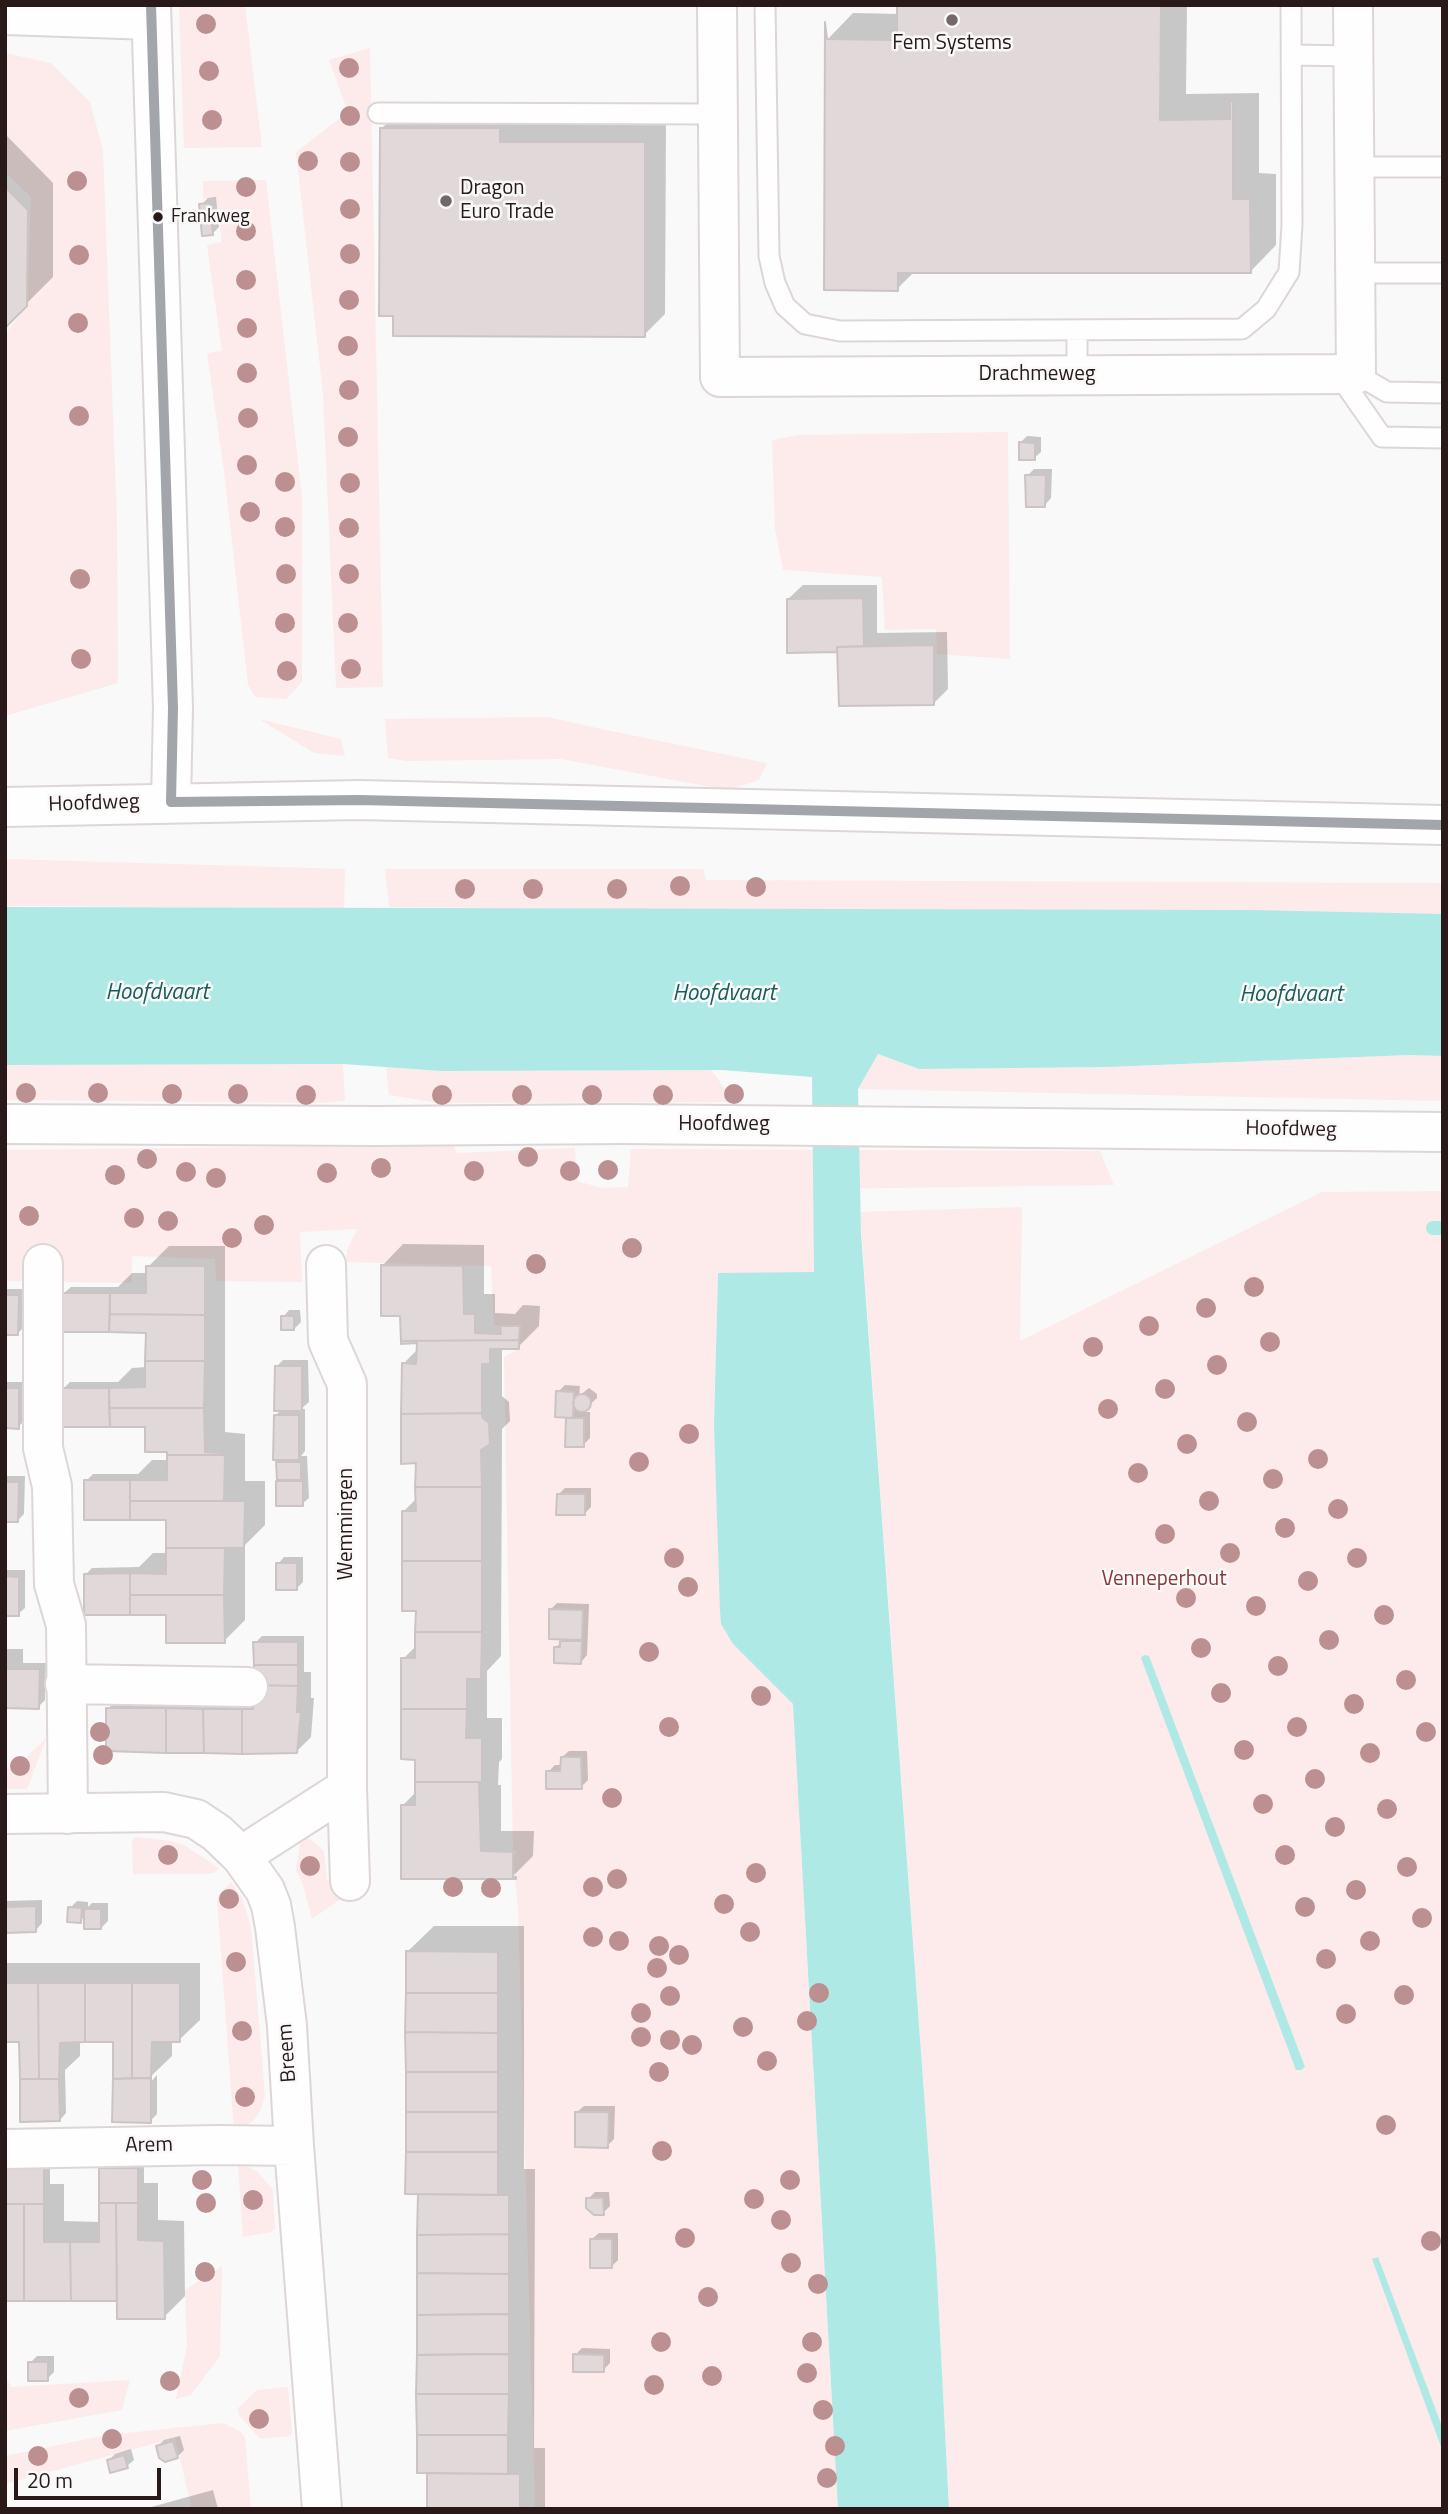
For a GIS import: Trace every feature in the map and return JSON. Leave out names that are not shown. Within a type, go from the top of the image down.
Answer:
[{"type":"street","name":"Drachmeweg","points":[[717,5],[720,377],[1347,374]]},
{"type":"street","points":[[1347,374],[1356,273],[1353,5]]},
{"type":"street","points":[[5,15],[151,13],[173,708],[171,802]]},
{"type":"street","name":"Hoofdweg","points":[[5,807],[359,800],[1443,825]]},
{"type":"street","name":"Hoofdweg","points":[[5,1124],[781,1125],[1443,1132]]},
{"type":"street","points":[[43,1264],[43,1448],[52,1486],[54,1584],[66,1625],[68,1814]]},
{"type":"street","name":"Wemmingen","points":[[326,1265],[328,1341],[347,1384],[347,1788],[350,1881]]},
{"type":"street","points":[[65,1684],[248,1687]]},
{"type":"street","points":[[241,1856],[347,1788]]},
{"type":"street","name":"Breem","points":[[5,1814],[164,1812],[196,1819],[241,1856],[265,1891],[271,1905],[287,2026],[322,2509]]},
{"type":"street","name":"Arem","points":[[5,2149],[294,2146]]},
{"type":"lane","points":[[765,5],[769,256],[775,283],[785,306],[805,324],[840,331],[1242,329],[1266,309],[1289,272],[1292,225],[1291,5]]},
{"type":"lane","points":[[1292,55],[1353,56]]},
{"type":"lane","points":[[378,113],[718,114]]},
{"type":"lane","points":[[1354,167],[1443,167]]},
{"type":"lane","points":[[1356,273],[1443,273]]},
{"type":"lane","points":[[1077,330],[1077,375]]},
{"type":"lane","points":[[1347,374],[1387,392],[1443,393]]},
{"type":"lane","points":[[1347,374],[1382,437],[1443,438]]},
{"type":"green space","points":[[179,5],[245,5],[262,147],[184,148]]},
{"type":"green space","points":[[370,48],[383,687],[336,688],[323,394],[296,152],[348,112],[329,60]]},
{"type":"green space","points":[[5,53],[51,63],[90,102],[103,150],[117,521],[118,683],[5,716],[5,334],[27,306],[31,197],[5,172]]},
{"type":"green space","points":[[266,180],[302,497],[302,682],[286,699],[255,697],[248,685],[224,471],[207,353],[222,351],[207,245],[222,242],[216,198],[203,199],[203,181]]},
{"type":"green space","points":[[1008,432],[1010,659],[937,654],[936,629],[885,630],[882,577],[783,570],[775,529],[772,440],[799,435]]},
{"type":"green space","points":[[548,717],[767,763],[759,780],[727,790],[561,759],[406,761],[388,758],[385,719]]},
{"type":"green space","points":[[259,719],[341,739],[345,756],[314,753]]},
{"type":"green space","points":[[5,859],[345,869],[344,908],[5,906]]},
{"type":"green space","points":[[385,869],[703,869],[706,880],[1443,883],[1443,916],[389,907]]},
{"type":"green space","points":[[878,1054],[919,1069],[1107,1067],[1443,1056],[1443,1101],[858,1089]]},
{"type":"green space","points":[[343,1064],[345,1101],[5,1100],[5,1065]]},
{"type":"green space","points":[[386,1067],[441,1071],[711,1070],[735,1102],[438,1103],[389,1095]]},
{"type":"green space","points":[[454,1145],[456,1153],[575,1148],[577,1181],[602,1188],[628,1187],[631,1149],[1100,1151],[1114,1185],[814,1189],[814,1272],[718,1274],[714,1426],[721,1624],[733,1644],[793,1704],[838,2509],[535,2509],[518,1909],[513,1854],[504,1357],[519,1349],[520,1326],[494,1326],[491,1266],[345,1262],[347,1250],[357,1229],[300,1232],[302,1282],[216,1281],[215,1259],[132,1256],[132,1283],[5,1281],[5,1150]]},
{"type":"green space","name":"Venneperhout","points":[[1443,1191],[1443,2509],[949,2509],[936,2257],[860,1212],[1022,1207],[1020,1341],[1322,1192]]},
{"type":"green space","points":[[47,1737],[27,1789],[5,1789],[5,1768],[15,1769]]},
{"type":"green space","points":[[137,1837],[184,1845],[219,1868],[214,1873],[205,1874],[133,1874],[132,1840]]},
{"type":"green space","points":[[301,1838],[312,1840],[324,1851],[327,1880],[341,1880],[341,1899],[312,1919],[296,1870]]},
{"type":"green space","points":[[231,1882],[242,1898],[251,1927],[265,2096],[255,2119],[234,2131],[217,1899]]},
{"type":"green space","points":[[238,2166],[249,2167],[258,2172],[273,2190],[275,2228],[271,2232],[243,2237]]},
{"type":"green space","points":[[222,2266],[220,2356],[191,2395],[176,2399],[187,2346],[185,2290]]},
{"type":"green space","points":[[5,2375],[11,2387],[130,2380],[122,2410],[5,2431]]},
{"type":"green space","points":[[288,2387],[292,2433],[289,2436],[260,2439],[239,2415],[238,2408],[257,2390]]},
{"type":"green space","points":[[223,2423],[241,2432],[245,2438],[251,2509],[192,2509],[175,2438],[5,2484],[5,2456],[107,2435]]},
{"type":"water","name":"Hoofdvaart","points":[[5,907],[1249,910],[1443,914],[1443,1056],[1107,1067],[919,1069],[878,1054],[858,1089],[861,1233],[936,2257],[949,2509],[838,2509],[793,1704],[733,1644],[721,1624],[714,1426],[718,1273],[814,1272],[812,1077],[722,1070],[441,1071],[343,1064],[5,1065]]},
{"type":"water","points":[[1144,1655],[1149,1656],[1305,2067],[1301,2070],[1296,2070],[1141,1658]]},
{"type":"water","points":[[1378,2257],[1443,2429],[1443,2452],[1372,2259]]},
{"type":"building","points":[[897,5],[1161,5],[1160,120],[1230,119],[1230,102],[1233,101],[1233,199],[1250,199],[1251,273],[898,273],[898,291],[824,290],[825,22],[827,39],[897,40]]},
{"type":"building","points":[[380,128],[500,128],[500,142],[645,142],[645,337],[393,336],[393,316],[379,316]]},
{"type":"building","points":[[5,187],[28,210],[27,306],[5,328]]},
{"type":"building","points":[[210,203],[213,235],[202,236],[199,204]]},
{"type":"building","points":[[1019,442],[1035,443],[1035,460],[1019,460]]},
{"type":"building","points":[[1025,475],[1046,475],[1045,507],[1026,507]]},
{"type":"building","points":[[863,598],[864,646],[837,647],[837,652],[787,653],[787,599]]},
{"type":"building","points":[[934,645],[934,705],[839,706],[837,647]]},
{"type":"building","points":[[381,1265],[463,1266],[464,1314],[475,1314],[475,1333],[501,1334],[500,1326],[520,1326],[519,1340],[401,1341],[400,1316],[381,1316]]},
{"type":"building","points":[[146,1266],[205,1266],[205,1315],[110,1314],[110,1293],[146,1293]]},
{"type":"building","points":[[63,1293],[110,1293],[109,1332],[62,1332]]},
{"type":"building","points":[[5,1295],[19,1295],[18,1335],[5,1335]]},
{"type":"building","points":[[110,1314],[205,1315],[205,1361],[145,1361],[146,1333],[109,1332]]},
{"type":"building","points":[[281,1316],[294,1316],[294,1330],[281,1330]]},
{"type":"building","points":[[519,1340],[519,1349],[490,1349],[490,1364],[482,1364],[482,1413],[401,1414],[402,1363],[416,1364],[417,1343],[401,1344],[401,1341]]},
{"type":"building","points":[[145,1361],[205,1361],[204,1408],[109,1408],[109,1388],[145,1387]]},
{"type":"building","points":[[275,1366],[302,1366],[302,1411],[274,1411]]},
{"type":"building","points":[[5,1388],[19,1388],[19,1429],[5,1428]]},
{"type":"building","points":[[62,1388],[109,1388],[110,1427],[62,1427]]},
{"type":"building","points":[[556,1391],[574,1392],[573,1418],[555,1417]]},
{"type":"building","points":[[582,1394],[588,1397],[591,1403],[588,1409],[582,1412],[576,1409],[573,1403],[576,1397]]},
{"type":"building","points":[[109,1408],[204,1408],[205,1452],[225,1455],[167,1455],[167,1452],[145,1452],[145,1427],[110,1427]]},
{"type":"building","points":[[482,1413],[482,1417],[489,1423],[490,1444],[481,1450],[482,1487],[415,1487],[416,1463],[401,1464],[401,1414]]},
{"type":"building","points":[[274,1415],[299,1415],[299,1460],[273,1460]]},
{"type":"building","points":[[566,1418],[584,1418],[584,1447],[565,1447]]},
{"type":"building","points":[[167,1455],[225,1455],[224,1501],[130,1501],[130,1480],[167,1480]]},
{"type":"building","points":[[276,1462],[301,1462],[301,1480],[277,1480]]},
{"type":"building","points":[[84,1480],[130,1480],[130,1520],[84,1520]]},
{"type":"building","points":[[276,1481],[303,1481],[303,1506],[276,1506]]},
{"type":"building","points":[[5,1482],[19,1482],[18,1522],[5,1522]]},
{"type":"building","points":[[415,1487],[482,1487],[482,1561],[402,1561],[402,1511],[416,1511]]},
{"type":"building","points":[[557,1494],[585,1494],[585,1515],[556,1515]]},
{"type":"building","points":[[130,1501],[245,1501],[244,1548],[166,1548],[166,1520],[130,1520]]},
{"type":"building","points":[[166,1548],[225,1548],[224,1595],[130,1595],[130,1573],[166,1574]]},
{"type":"building","points":[[402,1561],[482,1561],[482,1632],[415,1632],[416,1611],[402,1611]]},
{"type":"building","points":[[276,1563],[297,1563],[297,1590],[276,1590]]},
{"type":"building","points":[[130,1573],[130,1615],[84,1615],[84,1574]]},
{"type":"building","points":[[5,1576],[19,1577],[19,1616],[5,1616]]},
{"type":"building","points":[[130,1595],[224,1595],[225,1643],[166,1643],[166,1615],[130,1615]]},
{"type":"building","points":[[549,1609],[583,1610],[582,1640],[549,1639]]},
{"type":"building","points":[[415,1632],[482,1632],[481,1679],[467,1679],[467,1709],[401,1709],[401,1658],[415,1658]]},
{"type":"building","points":[[560,1641],[582,1641],[581,1664],[554,1663],[554,1647],[560,1647]]},
{"type":"building","points":[[253,1642],[298,1642],[298,1665],[254,1665]]},
{"type":"building","points":[[254,1665],[298,1665],[298,1686],[254,1685]]},
{"type":"building","points":[[5,1669],[40,1669],[39,1709],[5,1708]]},
{"type":"building","points":[[254,1685],[298,1686],[297,1712],[301,1712],[297,1753],[242,1754],[242,1709],[253,1709]]},
{"type":"building","points":[[106,1708],[166,1708],[166,1753],[106,1751]]},
{"type":"building","points":[[166,1708],[203,1709],[204,1753],[166,1753]]},
{"type":"building","points":[[203,1709],[242,1709],[242,1754],[204,1753]]},
{"type":"building","points":[[401,1709],[467,1709],[466,1738],[482,1738],[482,1782],[415,1782],[415,1760],[401,1759]]},
{"type":"building","points":[[561,1757],[581,1757],[582,1789],[546,1789],[546,1771],[560,1771]]},
{"type":"building","points":[[415,1782],[479,1782],[481,1851],[516,1852],[513,1854],[513,1877],[516,1879],[401,1879],[401,1805],[415,1805]]},
{"type":"building","points":[[36,1906],[36,1932],[5,1933],[5,1907]]},
{"type":"building","points":[[68,1907],[82,1908],[81,1923],[67,1922]]},
{"type":"building","points":[[84,1909],[101,1909],[101,1929],[84,1929]]},
{"type":"building","points":[[406,1951],[498,1952],[498,1993],[406,1993]]},
{"type":"building","points":[[5,1983],[38,1983],[39,2079],[20,2079],[19,2042],[5,2042]]},
{"type":"building","points":[[38,1983],[85,1983],[85,2042],[60,2043],[59,2079],[39,2079]]},
{"type":"building","points":[[85,1983],[132,1983],[132,2078],[113,2079],[113,2042],[85,2042]]},
{"type":"building","points":[[132,1983],[180,1983],[180,2042],[152,2042],[151,2078],[132,2078]]},
{"type":"building","points":[[406,1993],[498,1993],[498,2033],[405,2032]]},
{"type":"building","points":[[405,2032],[498,2033],[498,2072],[406,2072]]},
{"type":"building","points":[[406,2072],[498,2072],[498,2112],[406,2112]]},
{"type":"building","points":[[151,2078],[151,2123],[112,2122],[113,2079]]},
{"type":"building","points":[[20,2079],[59,2079],[60,2121],[20,2122]]},
{"type":"building","points":[[406,2112],[498,2112],[498,2152],[406,2152]]},
{"type":"building","points":[[575,2112],[609,2112],[608,2148],[575,2147]]},
{"type":"building","points":[[406,2152],[498,2152],[498,2195],[405,2194]]},
{"type":"building","points":[[5,2167],[44,2167],[44,2204],[5,2204]]},
{"type":"building","points":[[99,2168],[138,2168],[138,2203],[99,2203]]},
{"type":"building","points":[[418,2194],[509,2195],[509,2234],[417,2235]]},
{"type":"building","points":[[586,2198],[603,2198],[604,2215],[594,2215],[586,2208]]},
{"type":"building","points":[[99,2203],[116,2203],[117,2301],[71,2301],[70,2242],[99,2242]]},
{"type":"building","points":[[116,2203],[138,2203],[138,2240],[164,2241],[165,2319],[117,2319]]},
{"type":"building","points":[[5,2204],[24,2204],[24,2301],[5,2301]]},
{"type":"building","points":[[24,2204],[44,2204],[44,2242],[70,2242],[71,2301],[24,2301]]},
{"type":"building","points":[[509,2234],[509,2274],[417,2273],[417,2235]]},
{"type":"building","points":[[590,2239],[612,2239],[612,2268],[590,2268]]},
{"type":"building","points":[[417,2273],[509,2274],[509,2314],[417,2315]]},
{"type":"building","points":[[509,2314],[509,2354],[417,2355],[417,2315]]},
{"type":"building","points":[[509,2354],[509,2394],[416,2394],[417,2355]]},
{"type":"building","points":[[573,2354],[604,2355],[604,2372],[573,2372]]},
{"type":"building","points":[[28,2362],[48,2362],[48,2381],[28,2381]]},
{"type":"building","points":[[416,2394],[509,2394],[508,2435],[417,2435]]},
{"type":"building","points":[[417,2435],[508,2435],[508,2474],[417,2473]]},
{"type":"building","points":[[173,2441],[178,2458],[165,2462],[159,2458],[156,2446]]},
{"type":"building","points":[[124,2455],[128,2468],[110,2473],[107,2460]]},
{"type":"building","points":[[427,2473],[520,2474],[520,2509],[427,2509]]},
{"type":"waterway","points":[[1433,1228],[1443,1228]]},
{"type":"transit line","points":[[151,5],[173,708],[171,802]]},
{"type":"transit line","points":[[171,802],[359,800],[1443,825]]},
{"type":"place","name":"Fem Systems","points":[[952,20]]},
{"type":"place","name":"Dragon Euro Trade","points":[[446,201]]},
{"type":"place","name":"Frankweg","points":[[158,217]]}]
